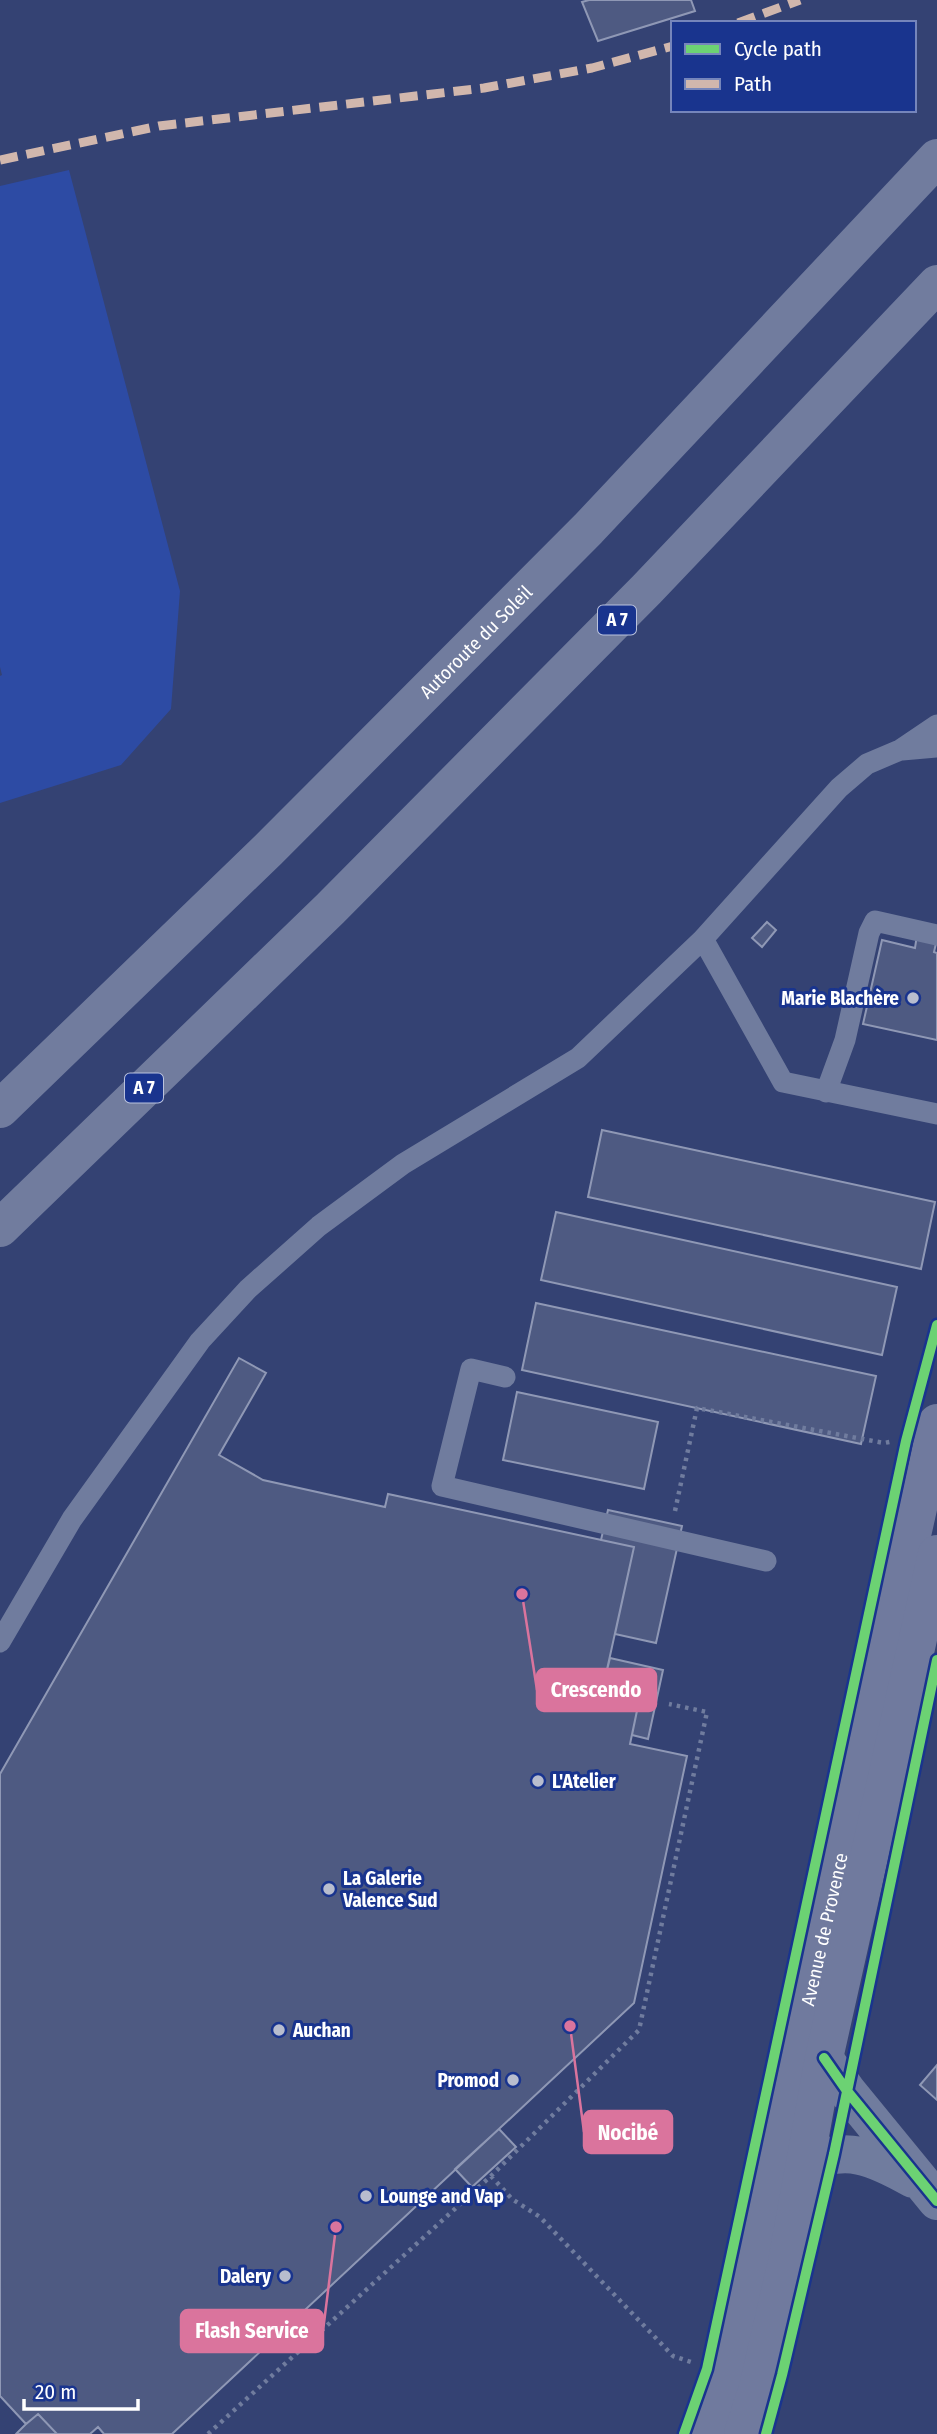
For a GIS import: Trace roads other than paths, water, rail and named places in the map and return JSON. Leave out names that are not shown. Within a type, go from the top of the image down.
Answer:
[{"type":"highway","name":"Autoroute du Soleil","points":[[0,1110],[268,850],[568,549],[937,158]]},
{"type":"highway","name":"A 7","points":[[0,1228],[330,909],[599,638],[937,284]]},
{"type":"main road","name":"Avenue de Provence","points":[[709,2434],[724,2388],[765,2214],[798,2046],[937,1423]]},
{"type":"main road","name":"Avenue de Provence","points":[[743,2434],[758,2387],[787,2262],[824,2058],[937,1556]]},
{"type":"street","points":[[824,2058],[847,2091],[930,2193]]},
{"type":"street","points":[[804,2167],[820,2157],[834,2154],[880,2160],[930,2193]]},
{"type":"lane","points":[[0,1642],[72,1519],[200,1341],[248,1289],[319,1226],[403,1164],[578,1058],[703,939],[839,788],[867,764],[900,750],[937,725]]},
{"type":"lane","points":[[900,750],[937,747]]},
{"type":"lane","points":[[826,1092],[845,1040],[874,921],[937,935]]},
{"type":"lane","points":[[703,939],[783,1082],[937,1114]]},
{"type":"lane","points":[[505,1377],[471,1369],[442,1486],[766,1561]]},
{"type":"place","name":"Marie Blachère","points":[[913,998]]},
{"type":"place","name":"Crescendo","points":[[522,1594]]},
{"type":"place","name":"L'Atelier","points":[[538,1781]]},
{"type":"place","name":"La Galerie Valence Sud","points":[[329,1889]]},
{"type":"place","name":"Nocibé","points":[[570,2026]]},
{"type":"place","name":"Auchan","points":[[279,2030]]},
{"type":"place","name":"Promod","points":[[513,2080]]},
{"type":"place","name":"Lounge and Vap","points":[[366,2196]]},
{"type":"place","name":"Flash Service","points":[[336,2227]]},
{"type":"place","name":"Dalery","points":[[285,2276]]}]
